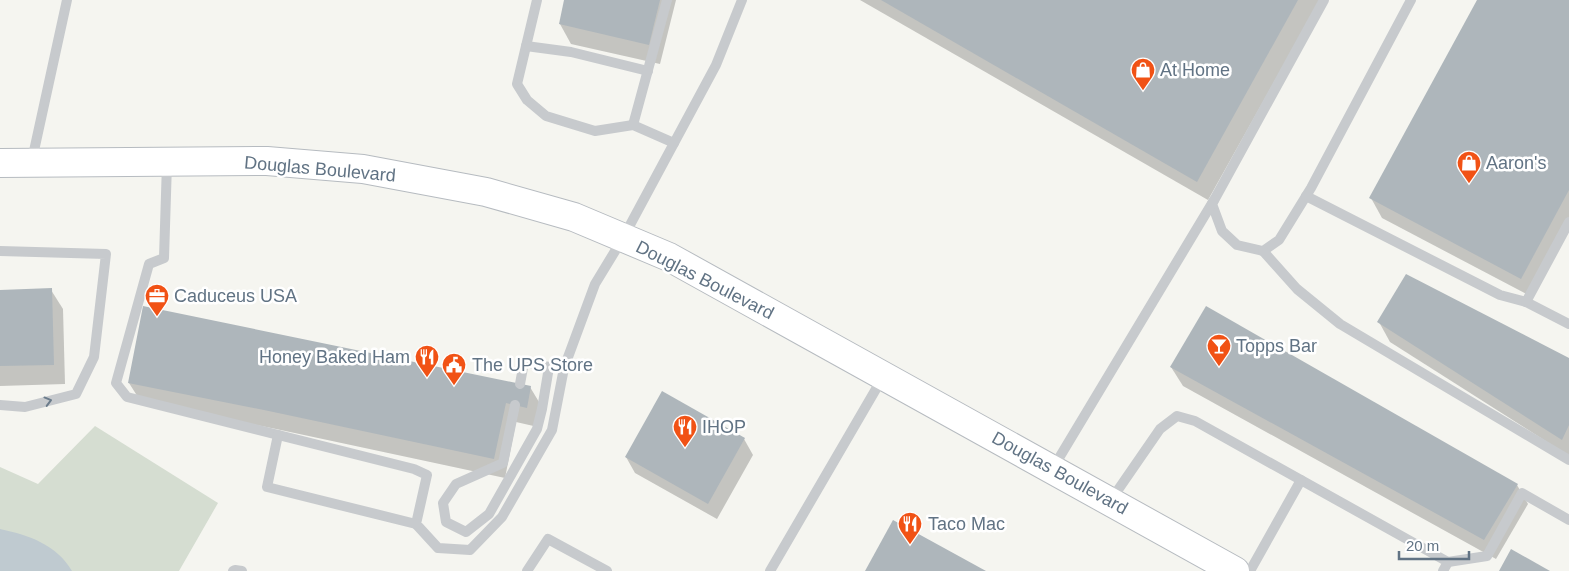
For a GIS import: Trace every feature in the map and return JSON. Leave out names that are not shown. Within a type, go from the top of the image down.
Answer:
[{"type":"main road","name":"Douglas Boulevard","points":[[0,162],[267,161],[363,169],[486,192],[574,218],[669,257],[1235,571]]},
{"type":"lane","points":[[32,162],[67,0]]},
{"type":"lane","points":[[537,0],[518,84],[527,100],[546,116],[595,131],[634,125],[674,143]]},
{"type":"lane","points":[[634,125],[668,0]]},
{"type":"lane","points":[[278,435],[267,487],[416,524],[438,548],[470,550],[502,518],[552,430],[564,368],[596,284],[623,238],[716,65],[742,0]]},
{"type":"lane","points":[[1052,469],[1215,198],[1324,0]]},
{"type":"lane","points":[[1263,251],[1279,240],[1306,196],[1411,0]]},
{"type":"lane","points":[[526,46],[571,52],[648,71]]},
{"type":"lane","points":[[168,162],[164,258],[149,264],[116,383],[127,396],[414,469],[427,476],[416,524]]},
{"type":"lane","points":[[1306,196],[1500,295],[1526,302],[1569,324]]},
{"type":"lane","points":[[1215,198],[1212,204],[1222,231],[1237,245],[1263,251],[1297,289],[1340,324],[1569,460]]},
{"type":"lane","points":[[1526,302],[1569,222]]},
{"type":"lane","points":[[0,251],[106,254],[94,357],[76,394],[25,407],[0,405]]},
{"type":"lane","points":[[520,384],[524,362],[564,368]]},
{"type":"lane","points":[[515,405],[502,463],[456,484],[443,503],[446,522],[466,532],[489,514],[537,429],[549,367]]},
{"type":"lane","points":[[770,571],[884,376]]},
{"type":"lane","points":[[1110,501],[1160,429],[1177,416],[1195,421],[1301,480],[1446,566],[1487,556],[1522,494],[1569,520]]},
{"type":"lane","points":[[1250,571],[1301,480]]},
{"type":"lane","points":[[527,571],[548,539],[607,571]]},
{"type":"lane","points":[[233,571],[242,571]]},
{"type":"shaded area","points":[[95,426],[218,503],[179,571],[0,571],[0,467],[38,484]]},
{"type":"shaded area","points":[[0,529],[21,534],[50,547],[72,571],[0,571]]},
{"type":"building","points":[[564,0],[660,0],[649,45],[559,24]]},
{"type":"building","name":"At Home","points":[[881,0],[1298,0],[1197,182]]},
{"type":"building","points":[[1477,0],[1569,0],[1569,190],[1521,279],[1369,198]]},
{"type":"building","points":[[1406,274],[1569,358],[1569,425],[1562,440],[1377,322]]},
{"type":"building","points":[[52,288],[54,365],[0,366],[0,290]]},
{"type":"building","points":[[143,306],[531,386],[527,408],[506,403],[494,459],[128,383]]},
{"type":"building","points":[[1206,306],[1518,484],[1484,540],[1170,367]]},
{"type":"building","name":"IHOP","points":[[662,391],[745,438],[708,504],[625,457]]},
{"type":"building","name":"Taco Mac","points":[[893,520],[986,571],[865,571]]},
{"type":"building","points":[[1511,549],[1550,571],[1499,571]]},
{"type":"place","name":"At Home","points":[[1143,91]]},
{"type":"place","name":"Aaron's","points":[[1469,184]]},
{"type":"place","name":"Caduceus USA","points":[[157,317]]},
{"type":"place","name":"Topps Bar","points":[[1219,367]]},
{"type":"place","name":"Honey Baked Ham","points":[[427,378]]},
{"type":"place","name":"The UPS Store","points":[[454,386]]},
{"type":"place","name":"IHOP","points":[[685,448]]},
{"type":"place","name":"Taco Mac","points":[[910,545]]}]
